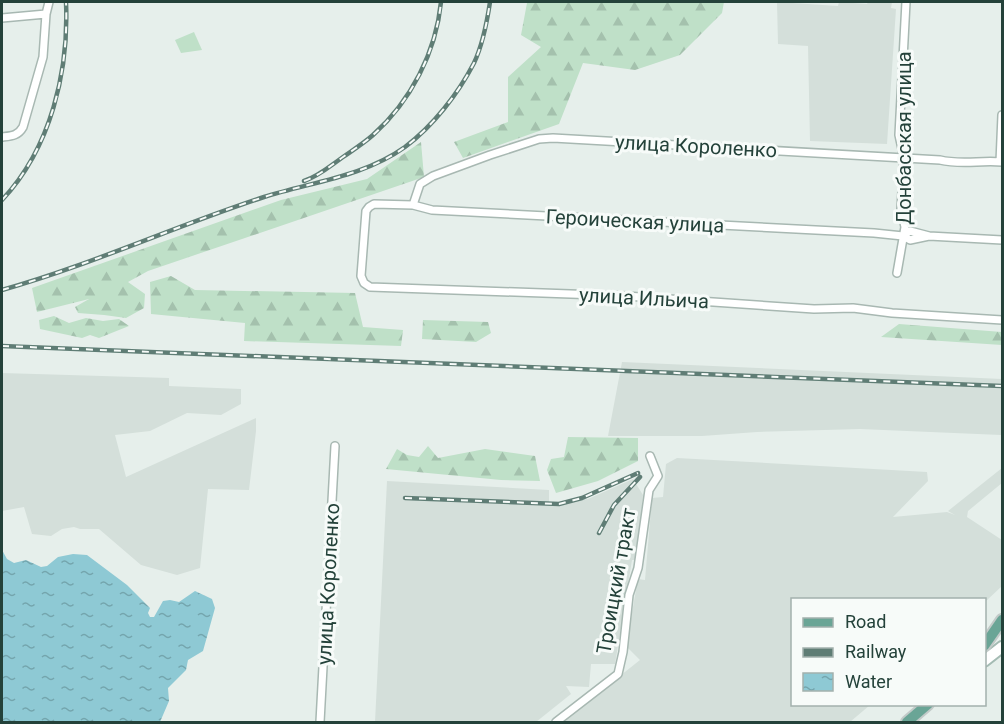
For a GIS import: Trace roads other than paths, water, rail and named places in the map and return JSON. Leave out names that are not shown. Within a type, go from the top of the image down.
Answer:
[{"type":"main road","points":[[986,643],[1002,621]]},
{"type":"main road","points":[[986,659],[1002,647]]},
{"type":"main road","points":[[907,723],[927,706]]},
{"type":"street","points":[[2,137],[15,135],[23,127],[43,57],[46,14],[50,2]]},
{"type":"street","name":"Донбасская улица","points":[[897,273],[905,227],[901,196],[904,158],[900,135],[906,2]]},
{"type":"street","points":[[2,18],[46,14]]},
{"type":"street","points":[[1001,162],[1002,115]]},
{"type":"street","name":"улица Короленко","points":[[413,206],[420,184],[425,180],[490,154],[546,139],[570,138],[967,163],[989,160],[1001,162]]},
{"type":"street","name":"Героическая улица","points":[[369,207],[374,204],[413,206],[432,210],[676,221],[903,236],[910,240],[928,236],[1002,240]]},
{"type":"street","name":"улица Ильича","points":[[369,207],[366,211],[361,276],[364,283],[370,286],[626,296],[814,309],[853,308],[892,313],[1002,320]]},
{"type":"street","name":"улица Короленко","points":[[320,723],[335,446]]},
{"type":"street","name":"Троицкий тракт","points":[[556,723],[618,674],[623,652],[629,595],[638,568],[649,490],[658,476],[650,456]]},
{"type":"water","points":[[2,550],[7,559],[14,563],[26,560],[41,567],[47,566],[58,557],[73,554],[87,555],[127,585],[150,608],[148,613],[150,617],[154,617],[163,601],[179,602],[195,591],[212,599],[215,608],[203,651],[188,660],[186,670],[168,688],[169,701],[160,722],[2,722]]},
{"type":"railway","points":[[2,200],[33,157],[54,107],[64,55],[66,2]]},
{"type":"railway","points":[[304,181],[320,174],[366,141],[387,122],[399,107],[427,57],[434,39],[441,2]]},
{"type":"railway","points":[[2,290],[68,269],[231,208],[336,178],[389,157],[415,139],[444,109],[460,86],[480,48],[490,2]]},
{"type":"railway","points":[[2,346],[1002,386]]},
{"type":"railway","points":[[405,498],[559,504],[582,498],[638,473]]},
{"type":"railway","points":[[599,533],[614,505],[640,477]]}]
